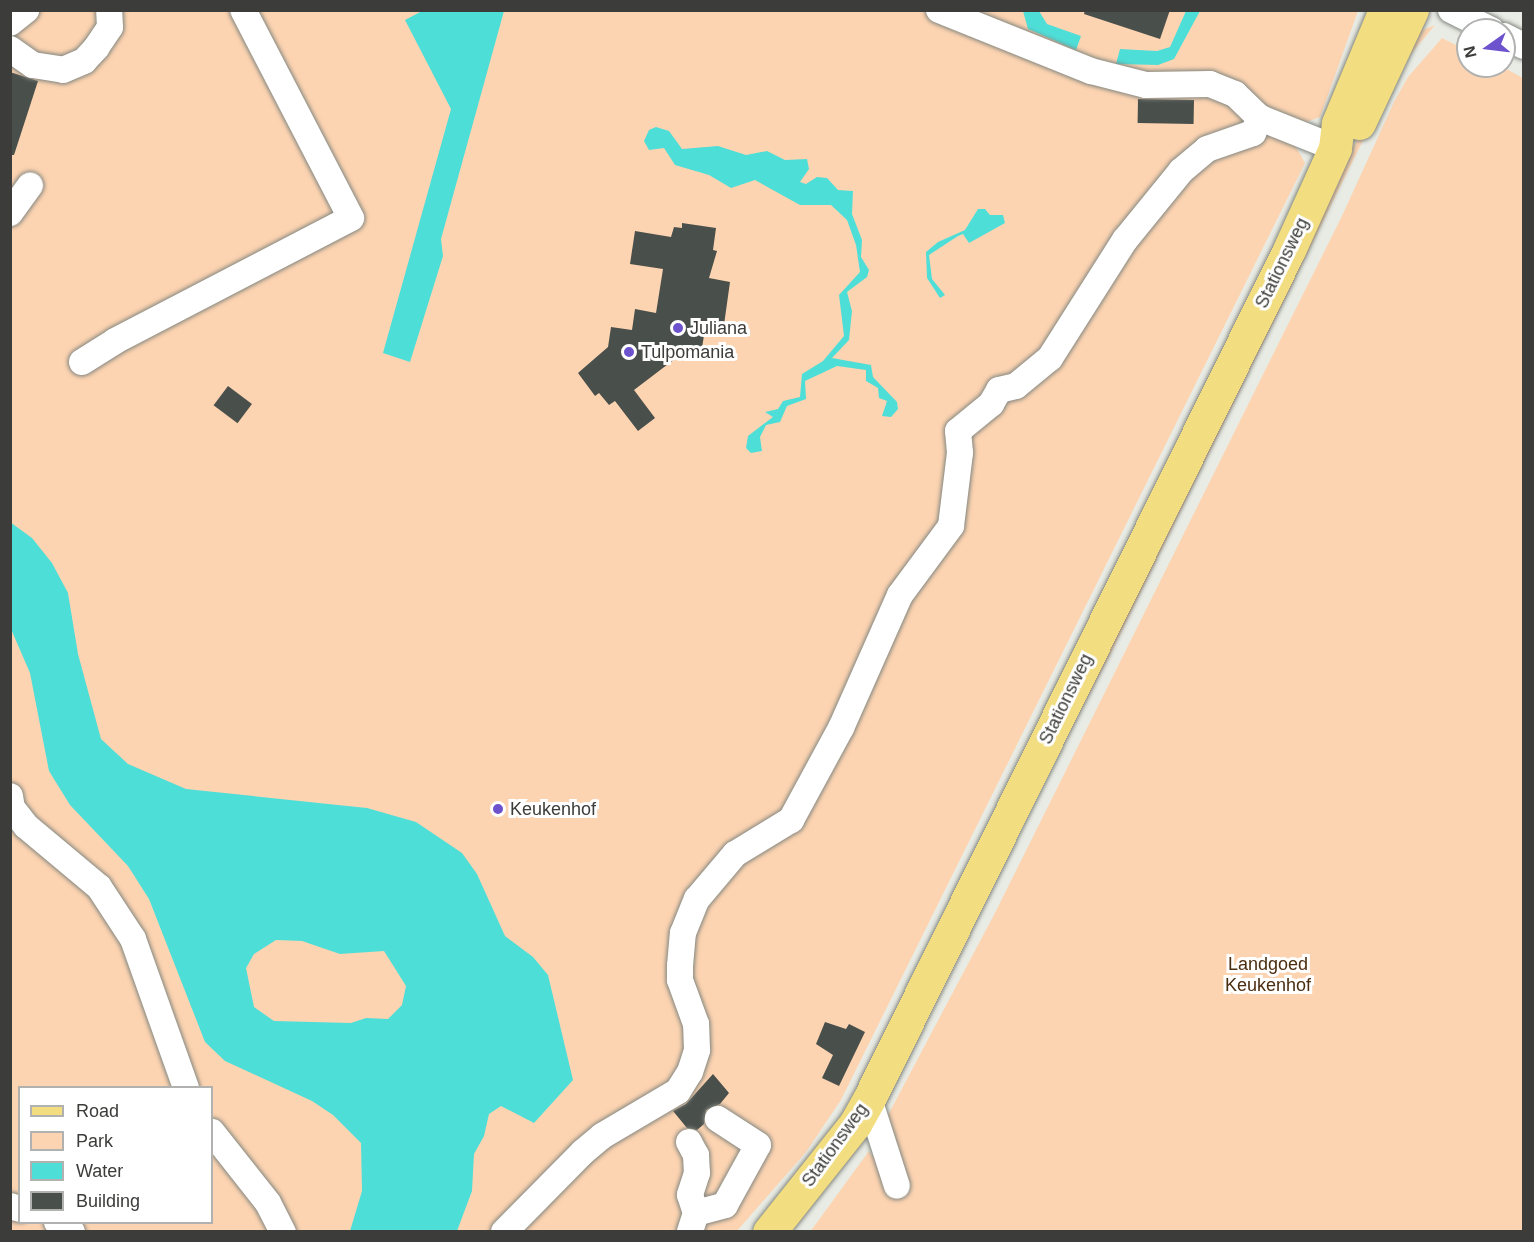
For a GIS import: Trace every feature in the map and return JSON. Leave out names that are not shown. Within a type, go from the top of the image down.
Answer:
[{"type":"main road","name":"Stationsweg","points":[[769,1232],[855,1124],[869,1099],[1289,250],[1335,148],[1338,123],[1384,10]]},
{"type":"main road","name":"Stationsweg","points":[[1335,148],[1354,133],[1412,10]]},
{"type":"street","points":[[10,23],[26,10]]},
{"type":"street","points":[[10,49],[33,65],[63,70],[84,61],[96,48],[111,27],[109,10]]},
{"type":"street","points":[[82,362],[115,341],[351,218],[243,10]]},
{"type":"street","points":[[939,10],[971,15],[1046,55],[1113,77],[1146,85],[1210,84],[1235,94],[1260,118],[1335,148]]},
{"type":"street","points":[[1451,10],[1467,18]]},
{"type":"street","points":[[504,1232],[583,1152],[602,1136],[678,1091],[690,1072],[697,1050],[696,1024],[686,1002],[680,966],[683,933],[697,899],[735,854],[791,820],[841,728],[900,595],[951,526],[960,453],[958,431],[991,405],[999,390],[1017,386],[1050,358],[1125,240],[1181,171],[1207,149],[1253,133],[1260,118]]},
{"type":"street","points":[[10,213],[30,185]]},
{"type":"street","points":[[10,796],[12,808],[26,826],[99,887],[133,939],[185,1086]]},
{"type":"street","points":[[869,1099],[897,1186]]},
{"type":"street","points":[[689,1142],[696,1155],[697,1173],[690,1195],[693,1222],[725,1205],[758,1145],[718,1119]]},
{"type":"street","points":[[213,1133],[268,1203],[283,1232]]},
{"type":"green space","name":"Keukenhof","points":[[10,11],[1358,11],[1320,117],[1298,125],[1292,140],[1305,163],[841,1100],[806,1152],[737,1231],[11,1231]]},
{"type":"green space","points":[[1435,25],[1405,61],[1371,124],[1111,653],[996,873],[1403,45],[1416,33]]},
{"type":"green space","name":"Landgoed Keukenhof","points":[[1442,38],[1456,45],[1456,78],[1516,78],[1516,74],[1523,78],[1523,1231],[810,1232],[869,1151],[882,1169],[896,1147],[888,1115],[996,911],[1341,218],[1395,100],[1408,77]]},
{"type":"water","points":[[424,10],[504,11],[441,239],[443,256],[410,362],[383,353],[451,109],[405,20]]},
{"type":"water","points":[[1023,11],[1039,11],[1047,24],[1081,36],[1076,50],[1028,29]]},
{"type":"water","points":[[1186,11],[1200,11],[1174,59],[1158,65],[1116,64],[1120,49],[1157,51],[1170,47]]},
{"type":"water","points":[[656,127],[669,131],[682,149],[718,146],[746,155],[767,151],[785,160],[807,159],[809,169],[800,182],[806,184],[817,177],[827,178],[838,190],[853,191],[852,214],[862,240],[861,257],[869,270],[867,277],[847,292],[852,311],[849,340],[832,358],[871,365],[873,377],[897,402],[898,409],[891,417],[882,416],[887,401],[879,398],[878,388],[866,381],[866,370],[837,366],[805,381],[806,399],[787,406],[780,422],[766,425],[760,437],[762,451],[751,453],[746,448],[748,436],[773,417],[765,412],[778,409],[783,401],[800,397],[802,374],[823,361],[844,336],[839,295],[860,272],[856,245],[847,220],[831,205],[800,205],[755,180],[731,188],[709,175],[675,165],[664,148],[649,150],[644,141],[649,130]]},
{"type":"water","points":[[978,209],[985,209],[990,215],[1003,215],[1005,223],[969,243],[963,234],[958,236],[929,255],[932,279],[945,295],[940,298],[927,278],[926,252],[938,242],[965,230]]},
{"type":"water","points":[[10,522],[32,538],[52,563],[68,593],[78,654],[101,739],[128,764],[186,789],[367,808],[416,822],[462,853],[477,874],[505,936],[533,957],[548,975],[573,1080],[534,1123],[501,1106],[489,1114],[484,1136],[474,1154],[472,1191],[457,1231],[350,1231],[362,1191],[361,1143],[333,1115],[312,1101],[225,1061],[205,1042],[149,899],[128,866],[70,805],[49,771],[30,673],[11,629]],"holes":[[[276,940],[302,941],[340,954],[384,951],[406,986],[402,1005],[388,1019],[366,1018],[351,1023],[274,1021],[254,1007],[246,968],[254,954]]]},
{"type":"building","points":[[1085,10],[1170,10],[1160,39],[1084,14]]},
{"type":"building","points":[[10,72],[38,81],[14,155],[10,155]]},
{"type":"building","points":[[1138,99],[1194,100],[1194,124],[1138,123]]},
{"type":"building","name":"Juliana","points":[[682,223],[716,228],[713,250],[717,251],[709,278],[730,282],[723,332],[705,329],[700,361],[676,358],[634,390],[655,418],[638,431],[615,401],[609,405],[599,393],[595,396],[578,373],[608,347],[611,327],[632,330],[635,309],[656,313],[663,269],[630,264],[635,231],[671,237],[674,227],[682,228]]},
{"type":"building","points":[[228,386],[252,404],[238,423],[214,405]]},
{"type":"building","points":[[825,1022],[846,1029],[849,1024],[865,1032],[839,1086],[822,1078],[833,1055],[816,1044]]},
{"type":"building","points":[[713,1074],[729,1093],[720,1104],[706,1110],[704,1124],[697,1130],[687,1128],[673,1111],[686,1104]]},
{"type":"place","name":"Juliana","points":[[678,328]]},
{"type":"place","name":"Tulpomania","points":[[629,352]]},
{"type":"place","name":"Keukenhof","points":[[498,809]]}]
